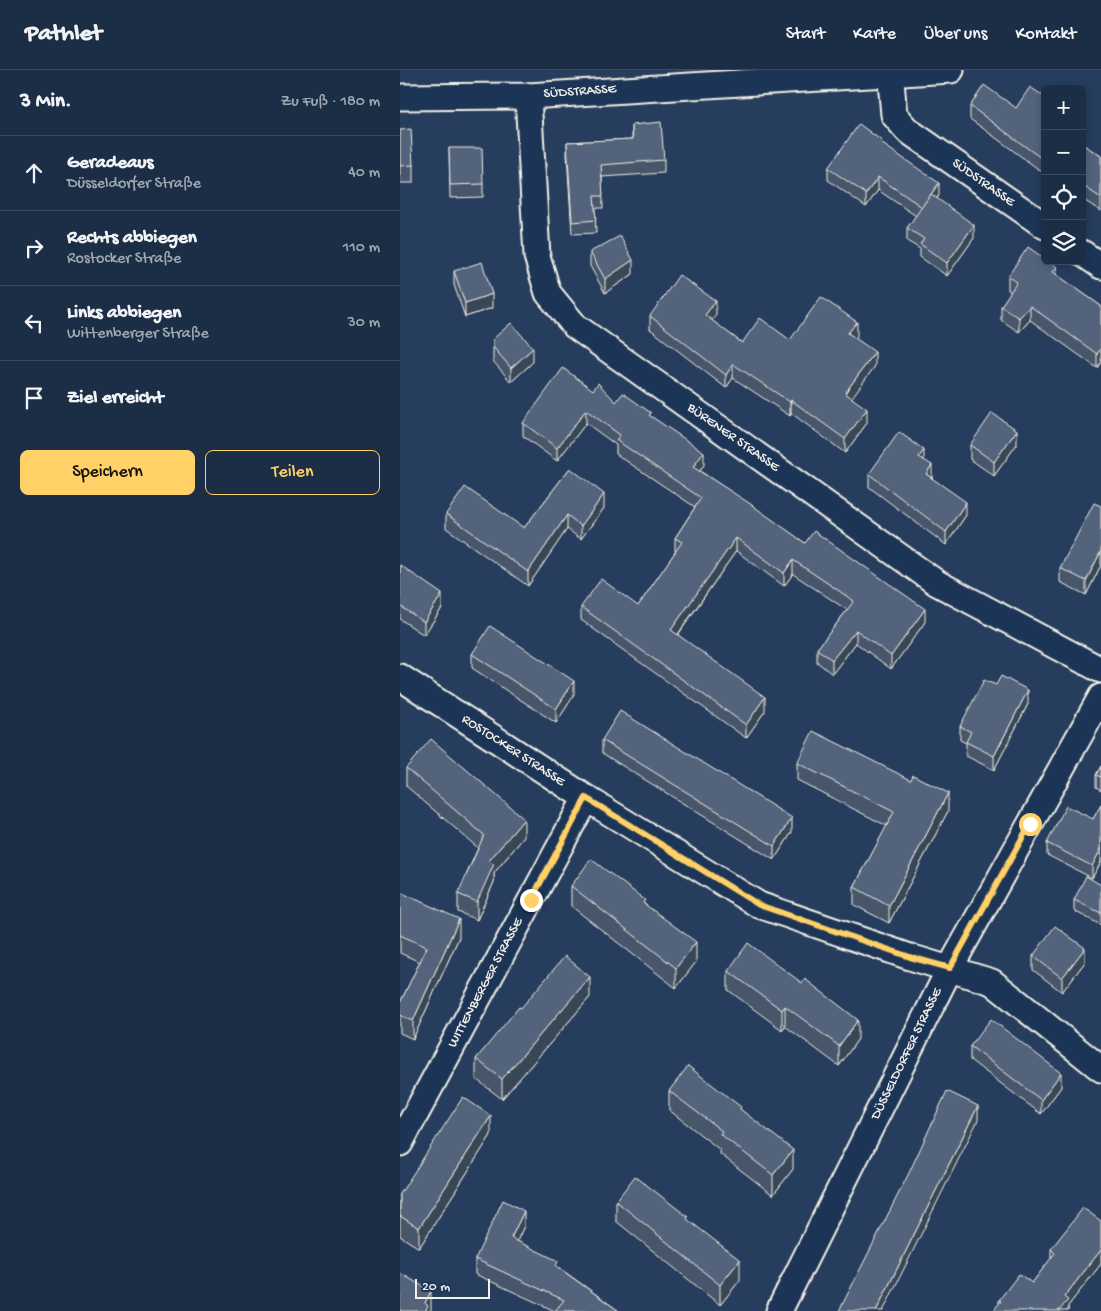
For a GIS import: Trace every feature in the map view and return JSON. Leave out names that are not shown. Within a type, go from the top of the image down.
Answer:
[{"type":"street","points":[[890,71],[950,70]]},
{"type":"street","name":"SÜDSTRASSE","points":[[400,98],[528,96],[890,71],[894,115],[907,130],[1041,223]]},
{"type":"street","name":"BÜRENER STRASSE","points":[[528,96],[536,256],[548,293],[575,326],[937,583],[1101,670]]},
{"type":"street","points":[[1086,256],[1101,266]]},
{"type":"street","name":"ROSTOCKER STRASSE","points":[[400,677],[586,798],[759,905],[910,957],[992,982],[1101,1069]]},
{"type":"street","name":"DÜSSELDORFER STRASSE","points":[[780,1311],[950,968],[1101,697]]},
{"type":"street","name":"WITTENBERGER STRASSE","points":[[400,1142],[586,798]]},
{"type":"building","points":[[984,85],[1016,108],[1030,87],[1041,94],[1041,158],[970,106]]},
{"type":"building","points":[[661,122],[664,160],[601,165],[603,196],[594,196],[596,220],[572,222],[567,142],[633,139],[632,125]]},
{"type":"building","points":[[859,124],[882,141],[881,143],[939,183],[922,207],[878,177],[866,194],[828,168]]},
{"type":"building","points":[[411,129],[413,165],[400,166],[400,130]]},
{"type":"building","points":[[1086,147],[1101,156],[1101,198],[1086,188]]},
{"type":"building","points":[[449,148],[482,148],[483,184],[450,185]]},
{"type":"building","points":[[931,194],[974,225],[947,263],[920,244],[924,239],[907,228]]},
{"type":"building","points":[[620,236],[633,260],[605,279],[590,252]]},
{"type":"building","points":[[1028,247],[1041,256],[1041,265],[1054,265],[1057,267],[1053,272],[1101,306],[1101,348],[1097,354],[1030,306],[1019,318],[1001,306],[1017,282],[1008,276]]},
{"type":"building","points":[[482,262],[492,294],[465,303],[454,271]]},
{"type":"building","points":[[679,275],[716,301],[705,315],[742,343],[760,318],[790,340],[821,297],[857,322],[848,333],[875,352],[845,393],[867,409],[845,439],[791,400],[790,402],[733,364],[726,375],[650,316]]},
{"type":"building","points":[[511,323],[533,348],[511,368],[493,347],[493,339]]},
{"type":"building","points":[[563,368],[593,390],[598,383],[616,402],[623,393],[651,413],[649,415],[704,452],[693,467],[749,503],[805,543],[814,531],[925,609],[891,656],[856,630],[832,660],[817,649],[854,601],[793,560],[784,573],[736,538],[671,630],[765,697],[746,725],[581,607],[601,579],[638,606],[682,542],[675,538],[701,498],[616,440],[620,435],[586,410],[557,448],[523,423]]},
{"type":"building","points":[[992,413],[1017,430],[994,462],[970,445]]},
{"type":"building","points":[[899,432],[924,450],[919,457],[932,465],[926,474],[966,502],[946,532],[869,474]]},
{"type":"building","points":[[570,468],[604,494],[581,526],[567,515],[528,572],[446,514],[465,487],[524,528]]},
{"type":"building","points":[[1094,503],[1101,506],[1101,551],[1086,581],[1060,568]]},
{"type":"building","points":[[400,565],[442,594],[424,622],[400,606]]},
{"type":"building","points":[[490,626],[574,681],[556,709],[472,654]]},
{"type":"building","points":[[1001,676],[1028,690],[994,756],[966,742],[971,732],[960,726],[984,680],[996,685]]},
{"type":"building","points":[[620,711],[792,818],[774,846],[602,740]]},
{"type":"building","points":[[813,731],[911,780],[913,775],[948,793],[889,906],[854,887],[894,812],[797,763]]},
{"type":"building","points":[[431,739],[524,819],[488,862],[494,864],[477,902],[458,894],[484,835],[406,768]]},
{"type":"building","points":[[1101,766],[1101,777],[1096,775]]},
{"type":"building","points":[[1101,805],[1101,849],[1092,866],[1047,843],[1066,806],[1093,819]]},
{"type":"building","points":[[591,859],[645,900],[643,903],[696,942],[676,968],[571,886]]},
{"type":"building","points":[[1086,876],[1101,885],[1101,913],[1074,900]]},
{"type":"building","points":[[400,892],[459,919],[413,1021],[400,1015],[400,1003],[427,947],[400,935]]},
{"type":"building","points":[[1055,926],[1085,948],[1062,978],[1033,956]]},
{"type":"building","points":[[748,943],[802,983],[805,979],[858,1020],[839,1046],[785,1006],[782,1010],[728,971]]},
{"type":"building","points":[[565,956],[590,977],[502,1079],[476,1059]]},
{"type":"building","points":[[991,1019],[1061,1073],[1041,1100],[970,1046]]},
{"type":"building","points":[[688,1066],[793,1150],[773,1175],[720,1134],[722,1131],[669,1091]]},
{"type":"building","points":[[947,1091],[978,1106],[876,1311],[839,1311],[909,1173]]},
{"type":"building","points":[[463,1097],[491,1116],[419,1228],[400,1216],[400,1194]]},
{"type":"building","points":[[635,1176],[740,1260],[720,1285],[616,1201]]},
{"type":"building","points":[[503,1200],[524,1211],[511,1238],[558,1261],[556,1266],[619,1311],[555,1311],[564,1300],[475,1259]]},
{"type":"building","points":[[1083,1208],[1101,1221],[1101,1250],[1064,1297],[1068,1300],[1059,1311],[993,1311],[1019,1274],[1032,1283],[1055,1253],[1051,1249]]},
{"type":"building","points":[[400,1273],[431,1291],[425,1303],[428,1306],[425,1311],[400,1311]]},
{"type":"route","points":[[531,900],[586,798],[759,905],[910,957],[950,968],[1030,824]]}]
